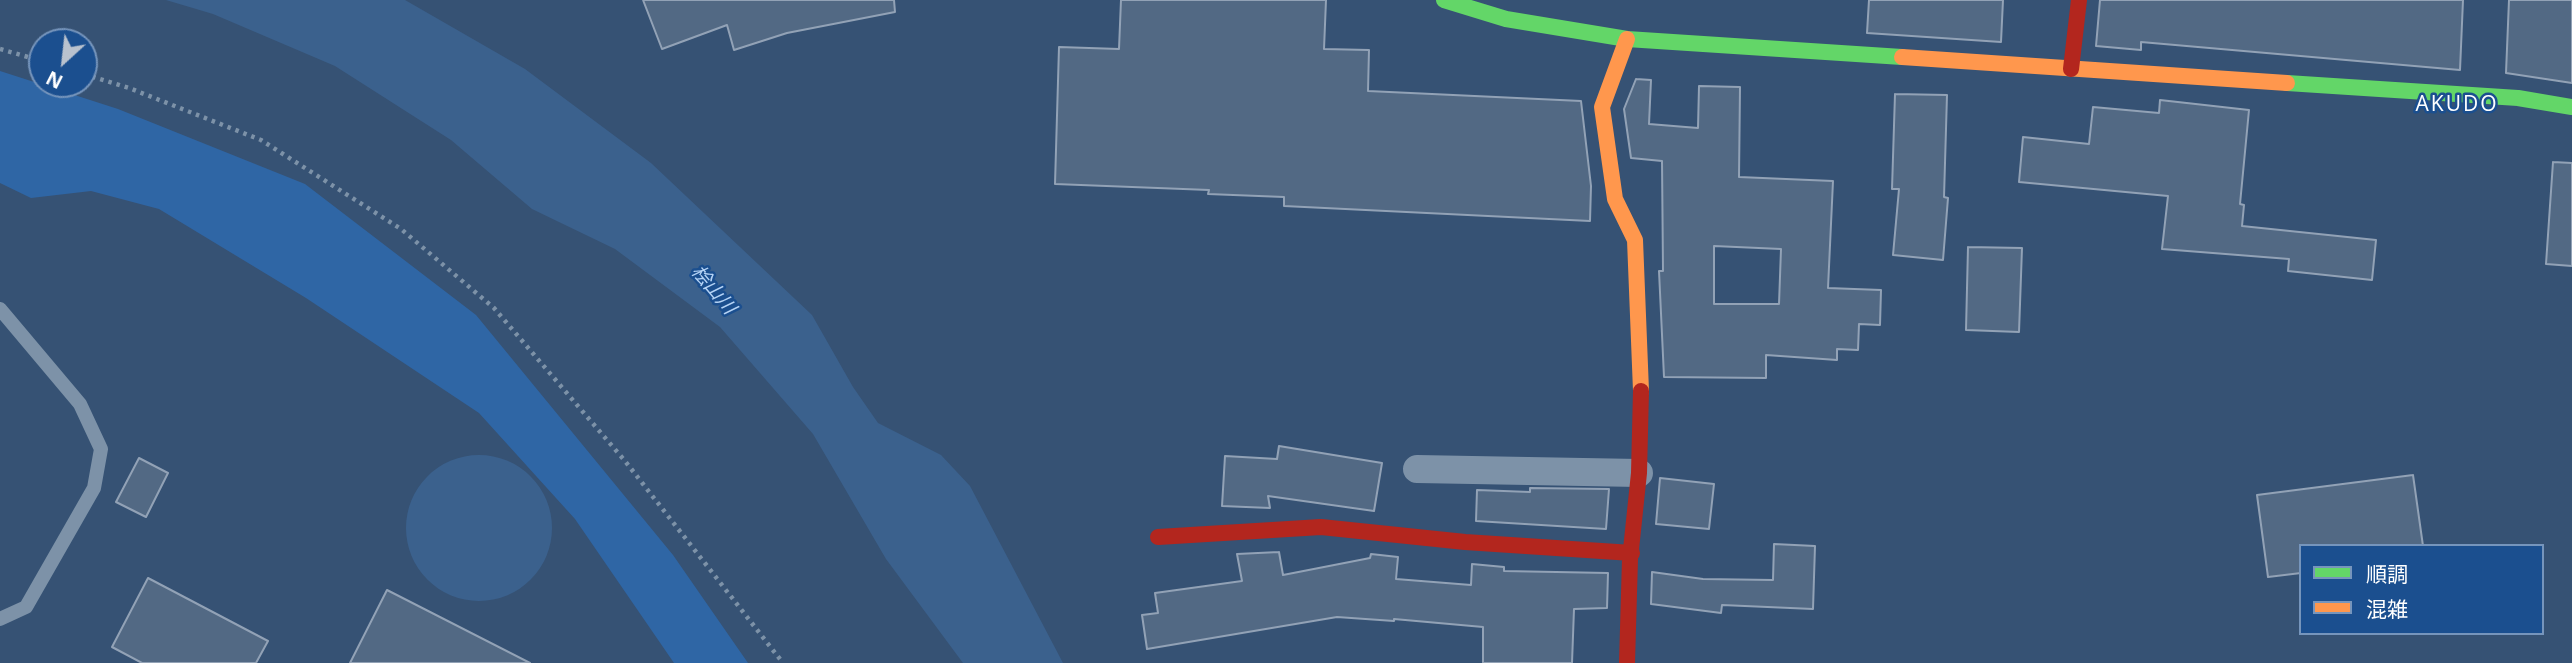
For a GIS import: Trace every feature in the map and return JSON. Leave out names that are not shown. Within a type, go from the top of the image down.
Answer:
[{"type":"street","points":[[1444,0],[1506,19],[1627,39],[2518,98],[2572,107]]},
{"type":"street","points":[[2071,69],[2079,0]]},
{"type":"street","points":[[1627,39],[1602,107],[1615,199],[1635,240],[1643,366],[1627,663]]},
{"type":"street","points":[[1417,469],[1639,473]]},
{"type":"street","points":[[1158,537],[1321,527],[1465,542],[1632,553]]},
{"type":"lane","points":[[0,309],[80,404],[101,449],[94,488],[26,607],[0,619]]},
{"type":"path","points":[[0,48],[28,57]]},
{"type":"path","points":[[98,78],[261,140],[401,229],[494,308],[625,461],[783,663]]},
{"type":"shaded area","points":[[0,71],[28,80],[28,98],[84,98],[118,109],[305,184],[476,315],[673,555],[748,663],[674,663],[575,519],[479,413],[306,298],[159,209],[91,191],[31,198],[0,183]]},
{"type":"water","name":"桧山川","points":[[166,0],[405,0],[525,69],[651,163],[812,315],[853,387],[878,423],[941,455],[970,486],[1063,663],[963,663],[886,559],[813,434],[720,327],[615,249],[532,209],[451,140],[335,66],[213,14]]},
{"type":"water","points":[[479,455],[507,461],[530,477],[546,500],[552,528],[546,556],[530,579],[507,595],[479,601],[451,595],[428,579],[412,556],[406,528],[412,500],[428,477],[451,461]]},
{"type":"building","points":[[643,0],[894,0],[895,12],[787,33],[734,50],[727,25],[662,49]]},
{"type":"building","points":[[1121,0],[1326,0],[1324,49],[1369,50],[1368,91],[1581,101],[1591,186],[1590,221],[1284,206],[1284,197],[1208,194],[1209,190],[1055,184],[1059,47],[1119,49]]},
{"type":"building","points":[[1869,0],[2003,0],[2001,42],[1867,33]]},
{"type":"building","points":[[2100,0],[2463,0],[2460,70],[2141,42],[2141,50],[2096,46]]},
{"type":"building","points":[[2509,0],[2572,0],[2572,83],[2506,73]]},
{"type":"building","points":[[1636,79],[1651,80],[1649,124],[1698,128],[1699,86],[1740,87],[1739,177],[1833,181],[1828,288],[1881,290],[1880,325],[1859,324],[1858,350],[1837,349],[1837,360],[1766,355],[1766,378],[1664,377],[1659,271],[1663,271],[1662,161],[1631,158],[1624,109]],"holes":[[[1714,246],[1781,249],[1779,304],[1714,304]]]},
{"type":"building","points":[[1895,94],[1947,95],[1944,197],[1948,198],[1943,260],[1893,255],[1899,189],[1892,189]]},
{"type":"building","points":[[2160,100],[2249,110],[2240,204],[2244,205],[2242,226],[2376,240],[2372,280],[2288,271],[2289,259],[2162,249],[2168,196],[2019,182],[2023,137],[2089,144],[2093,107],[2159,113]]},
{"type":"building","points":[[2553,162],[2572,163],[2572,266],[2546,264]]},
{"type":"building","points":[[1968,247],[2022,248],[2019,332],[1966,330]]},
{"type":"building","points":[[1279,446],[1382,463],[1374,511],[1268,496],[1270,508],[1222,506],[1225,456],[1277,459]]},
{"type":"building","points":[[139,458],[168,473],[146,517],[116,502]]},
{"type":"building","points":[[2413,475],[2423,544],[2299,544],[2299,573],[2268,577],[2257,495]]},
{"type":"building","points":[[1660,478],[1714,484],[1709,529],[1656,524]]},
{"type":"building","points":[[1530,488],[1609,489],[1606,529],[1476,521],[1477,490],[1530,492]]},
{"type":"building","points":[[1774,544],[1815,546],[1813,609],[1722,605],[1721,613],[1651,604],[1652,572],[1703,579],[1773,580]]},
{"type":"building","points":[[1279,552],[1283,575],[1370,558],[1371,554],[1398,557],[1396,579],[1471,585],[1472,564],[1504,567],[1504,571],[1608,573],[1607,608],[1574,609],[1572,663],[1483,663],[1483,627],[1337,617],[1147,649],[1142,615],[1158,613],[1155,593],[1242,581],[1237,554]]},
{"type":"building","points":[[148,578],[268,641],[256,663],[142,663],[112,647]]},
{"type":"building","points":[[387,590],[530,663],[350,663]]},
{"type":"traffic: fast","points":[[1444,0],[1506,19],[1627,39],[1902,57]]},
{"type":"traffic: fast","points":[[2287,83],[2518,98],[2572,107]]},
{"type":"traffic: slow","points":[[1627,39],[1602,107],[1615,199],[1635,240],[1641,391]]},
{"type":"traffic: slow","points":[[1902,57],[2287,83]]},
{"type":"traffic: jam","points":[[2071,69],[2079,0]]},
{"type":"traffic: jam","points":[[1627,663],[1630,559],[1639,473],[1641,391]]},
{"type":"traffic: jam","points":[[1158,537],[1321,527],[1465,542],[1632,553]]},
{"type":"district","name":"AKUDO","points":[[2457,105]]}]
